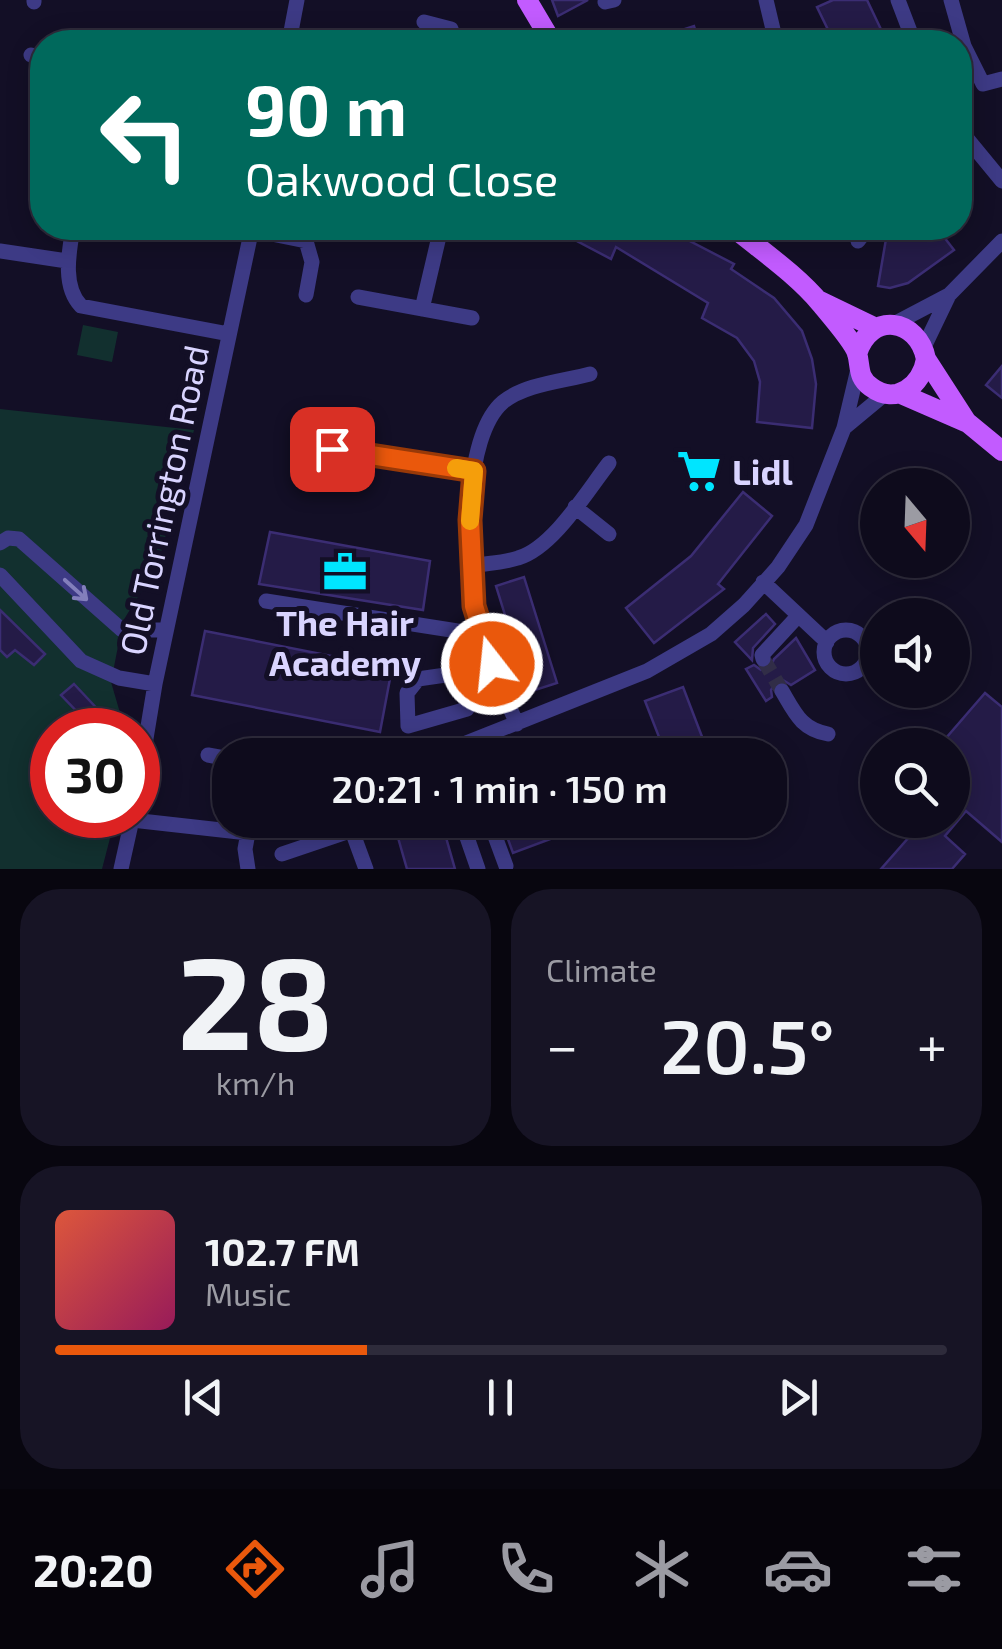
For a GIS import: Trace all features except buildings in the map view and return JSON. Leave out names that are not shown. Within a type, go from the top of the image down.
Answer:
[{"type":"main road","points":[[526,0],[545,30]]},
{"type":"main road","points":[[748,240],[818,300],[858,361],[868,385],[968,423],[1002,451]]},
{"type":"main road","points":[[818,300],[868,322],[909,329],[968,423]]},
{"type":"main road","points":[[858,361],[864,338],[884,327]]},
{"type":"main road","points":[[892,394],[919,381],[925,353]]},
{"type":"street","points":[[291,30],[297,0]]},
{"type":"street","points":[[766,0],[772,30]]},
{"type":"street","points":[[898,0],[909,30]]},
{"type":"street","points":[[951,0],[958,30]]},
{"type":"street","points":[[424,22],[451,30]]},
{"type":"street","points":[[972,65],[983,84],[1002,79]]},
{"type":"street","points":[[972,158],[1002,181]]},
{"type":"street","points":[[71,240],[67,261],[74,299],[81,306],[229,334]]},
{"type":"street","name":"Old Torrington Road","points":[[151,708],[249,240]]},
{"type":"street","points":[[302,240],[306,241],[312,262],[306,295]]},
{"type":"street","points":[[422,308],[438,240]]},
{"type":"street","points":[[884,327],[948,296],[1002,241]]},
{"type":"street","points":[[0,250],[67,261]]},
{"type":"street","points":[[925,353],[948,296]]},
{"type":"street","points":[[358,297],[472,318]]},
{"type":"street","points":[[488,738],[684,652],[744,604],[778,566],[806,525],[844,428],[858,361]]},
{"type":"street","points":[[517,724],[474,606],[470,520],[474,471],[484,432],[496,409],[522,392],[590,374]]},
{"type":"street","points":[[844,428],[892,394]]},
{"type":"street","points":[[332,449],[474,471]]},
{"type":"street","points":[[472,566],[520,558],[534,551],[554,534],[608,463]]},
{"type":"street","points":[[575,507],[609,534]]},
{"type":"street","points":[[0,543],[19,538],[122,630],[166,630]]},
{"type":"street","points":[[0,574],[81,660],[119,678],[155,684]]},
{"type":"street","points":[[763,582],[826,642]]},
{"type":"street","points":[[266,601],[483,635]]},
{"type":"street","points":[[763,658],[798,616]]},
{"type":"street","points":[[467,709],[408,726],[408,693],[418,679],[494,668]]},
{"type":"street","points":[[782,691],[810,731],[828,734]]},
{"type":"street","points":[[208,755],[212,756]]},
{"type":"street","points":[[160,822],[212,828]]},
{"type":"street","points":[[121,869],[128,838]]},
{"type":"street","points":[[248,838],[248,869]]},
{"type":"street","points":[[282,854],[320,838]]},
{"type":"street","points":[[355,838],[366,869]]},
{"type":"street","points":[[467,838],[478,869]]},
{"type":"street","points":[[496,838],[506,866]]},
{"type":"green space","points":[[83,325],[118,332],[112,362],[77,355]]},
{"type":"green space","points":[[0,409],[194,430],[158,564],[123,621],[111,682],[119,708],[30,708],[30,838],[110,838],[102,869],[0,869]]},
{"type":"tunnel","points":[[763,659],[782,691]]},
{"type":"slow traffic","points":[[456,468],[474,471],[470,521]]},
{"type":"place","name":"Lidl","points":[[699,471]]},
{"type":"place","name":"The Hair Academy","points":[[345,572]]},
{"type":"route","points":[[332,449],[474,471],[470,520],[474,606],[492,664]]}]
